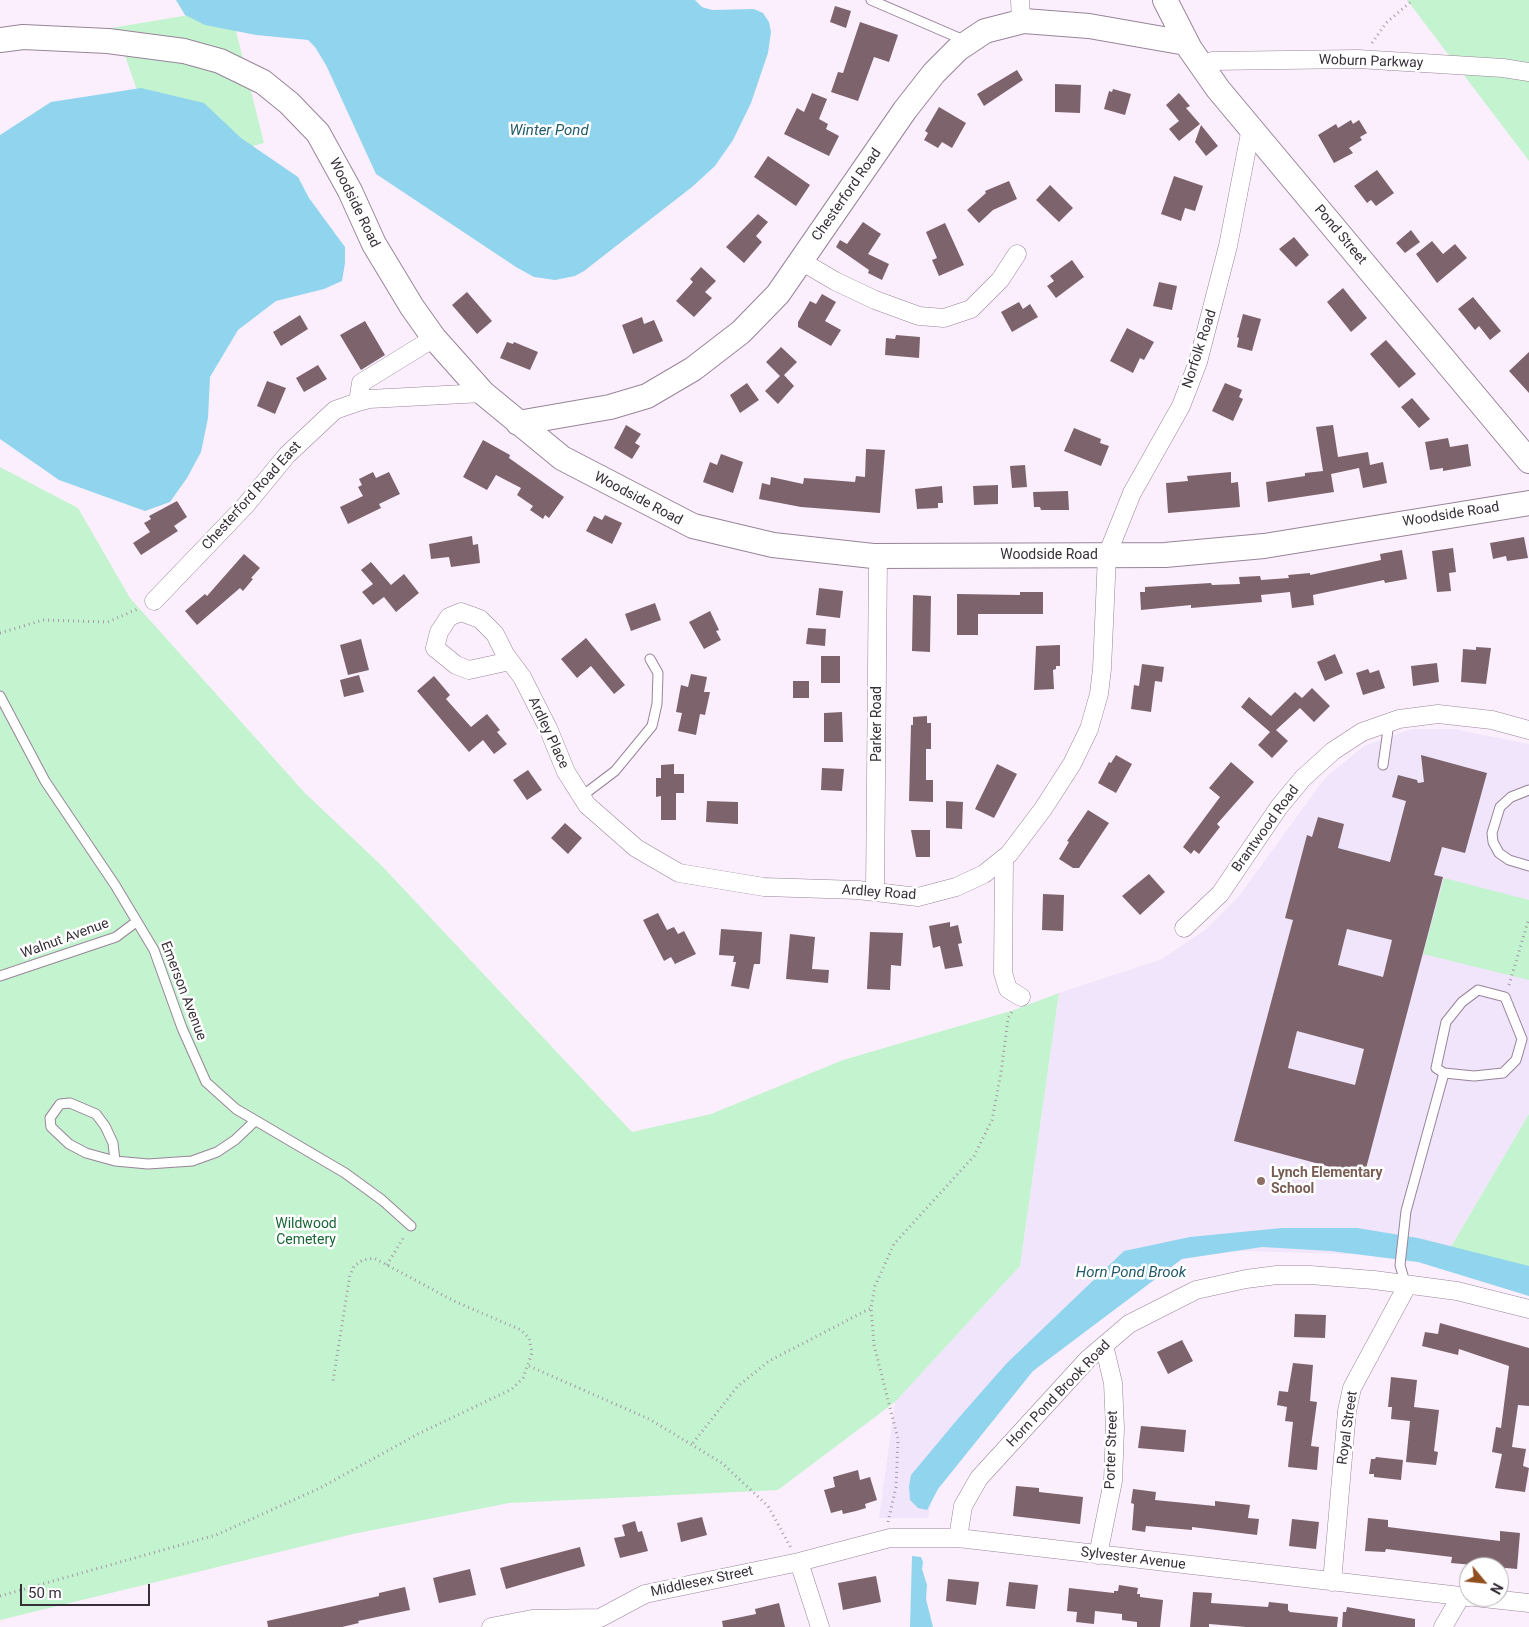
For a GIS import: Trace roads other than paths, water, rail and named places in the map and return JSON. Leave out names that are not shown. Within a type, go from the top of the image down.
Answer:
[{"type":"street","name":"Pond Street","points":[[1165,0],[1186,43],[1218,89],[1529,461]]},
{"type":"street","name":"Chesterford Road","points":[[518,423],[610,407],[647,396],[693,369],[741,332],[778,294],[905,110],[934,73],[958,49],[1020,11],[1088,26],[1186,43]]},
{"type":"street","name":"Woodside Road","points":[[0,40],[23,37],[89,40],[184,51],[220,61],[263,82],[289,102],[318,133],[350,191],[374,244],[412,307],[434,338],[484,393],[562,458],[685,524],[773,545],[878,556],[1164,554],[1264,546],[1529,503]]},
{"type":"street","name":"Woburn Parkway","points":[[1212,61],[1358,59],[1503,68],[1529,72]]},
{"type":"street","name":"Norfolk Road","points":[[1107,554],[1132,493],[1181,406],[1198,362],[1228,246],[1250,128]]},
{"type":"street","points":[[801,261],[835,281],[876,300],[919,316],[944,318],[971,309],[1000,280],[1017,254]]},
{"type":"street","points":[[358,402],[361,383],[434,338]]},
{"type":"street","name":"Chesterford Road East","points":[[154,601],[245,506],[287,454],[335,410],[369,399],[484,393]]},
{"type":"street","name":"Ardley Road","points":[[584,800],[636,848],[679,873],[764,887],[918,896],[956,887],[984,874],[1004,858],[1044,809],[1072,764],[1088,729],[1099,694],[1102,669],[1107,554]]},
{"type":"street","name":"Parker Road","points":[[875,892],[878,556]]},
{"type":"street","name":"Ardley Place","points":[[510,661],[522,677],[548,728],[566,772],[584,800]]},
{"type":"street","name":"Brantwood Road","points":[[1184,928],[1220,894],[1279,807],[1303,778],[1333,751],[1362,732],[1389,722],[1438,714],[1492,720],[1529,730]]},
{"type":"street","points":[[1004,858],[1003,973],[1008,989],[1021,997]]},
{"type":"street","name":"Horn Pond Brook Road","points":[[958,1538],[963,1506],[979,1478],[1104,1345],[1129,1324],[1157,1308],[1196,1290],[1222,1283],[1278,1275],[1310,1275],[1374,1280],[1406,1286],[1457,1291],[1529,1309]]},
{"type":"street","name":"Royal Street","points":[[1332,1582],[1347,1411],[1352,1388],[1406,1286]]},
{"type":"street","name":"Porter Street","points":[[1098,1555],[1113,1481],[1115,1428],[1113,1384],[1104,1345]]},
{"type":"street","name":"Sylvester Avenue","points":[[799,1562],[884,1540],[958,1538],[1459,1595]]},
{"type":"street","points":[[799,1562],[820,1627]]},
{"type":"street","name":"Middlesex Street","points":[[491,1627],[532,1619],[595,1622],[645,1594],[799,1562]]},
{"type":"street","name":"Sylvester Avenue","points":[[1509,1601],[1529,1603]]},
{"type":"street","points":[[1443,1627],[1459,1607]]},
{"type":"lane","points":[[871,0],[952,33],[969,42]]},
{"type":"lane","points":[[584,800],[615,771],[652,726],[657,704],[658,673],[650,658]]},
{"type":"lane","name":"Emerson Avenue","points":[[0,696],[45,780],[116,885],[154,950],[182,1028],[206,1082],[219,1095],[255,1121],[345,1173],[382,1200],[411,1226]]},
{"type":"lane","points":[[1383,765],[1389,722]]},
{"type":"lane","points":[[1529,790],[1511,797],[1500,808],[1492,833],[1493,842],[1499,852],[1509,860],[1529,866]]},
{"type":"lane","name":"Walnut Avenue","points":[[0,976],[116,937],[136,922]]},
{"type":"lane","points":[[1478,990],[1505,997],[1522,1039],[1516,1060],[1503,1072],[1474,1076],[1444,1073],[1436,1068],[1446,1022],[1462,1002],[1478,990]]},
{"type":"lane","points":[[1406,1286],[1400,1265],[1404,1226],[1416,1172],[1444,1073]]},
{"type":"lane","points":[[115,1161],[113,1143],[105,1126],[96,1114],[70,1103],[60,1104],[50,1118],[51,1127],[56,1135],[86,1153],[115,1161],[148,1164],[192,1161],[217,1152],[236,1140],[255,1121]]},
{"type":"water","name":"Winter Pond","points":[[176,0],[695,0],[702,7],[712,10],[754,9],[763,13],[769,22],[771,32],[768,53],[751,103],[733,140],[715,166],[692,187],[584,271],[575,276],[555,280],[534,277],[516,267],[376,174],[326,65],[315,47],[308,40],[256,35],[205,25],[185,15]]},
{"type":"water","points":[[141,88],[204,103],[241,138],[298,177],[309,198],[345,247],[342,281],[324,289],[276,301],[238,330],[210,377],[208,418],[201,452],[187,478],[170,502],[145,511],[59,480],[0,439],[0,135],[51,102]]},
{"type":"water","name":"Horn Pond Brook","points":[[1282,1228],[1357,1228],[1418,1238],[1529,1266],[1529,1296],[1418,1262],[1331,1251],[1262,1247],[1182,1259],[1033,1371],[938,1489],[927,1510],[918,1508],[910,1500],[909,1486],[911,1475],[962,1414],[1007,1363],[1124,1251],[1190,1237]]},
{"type":"water","points":[[912,1556],[921,1557],[923,1562],[922,1569],[927,1585],[926,1599],[933,1627],[910,1627]]},
{"type":"place","name":"Lynch Elementary School","points":[[1261,1181]]},
{"type":"park label","name":"Wildwood Cemetery","points":[[306,1232]]}]
